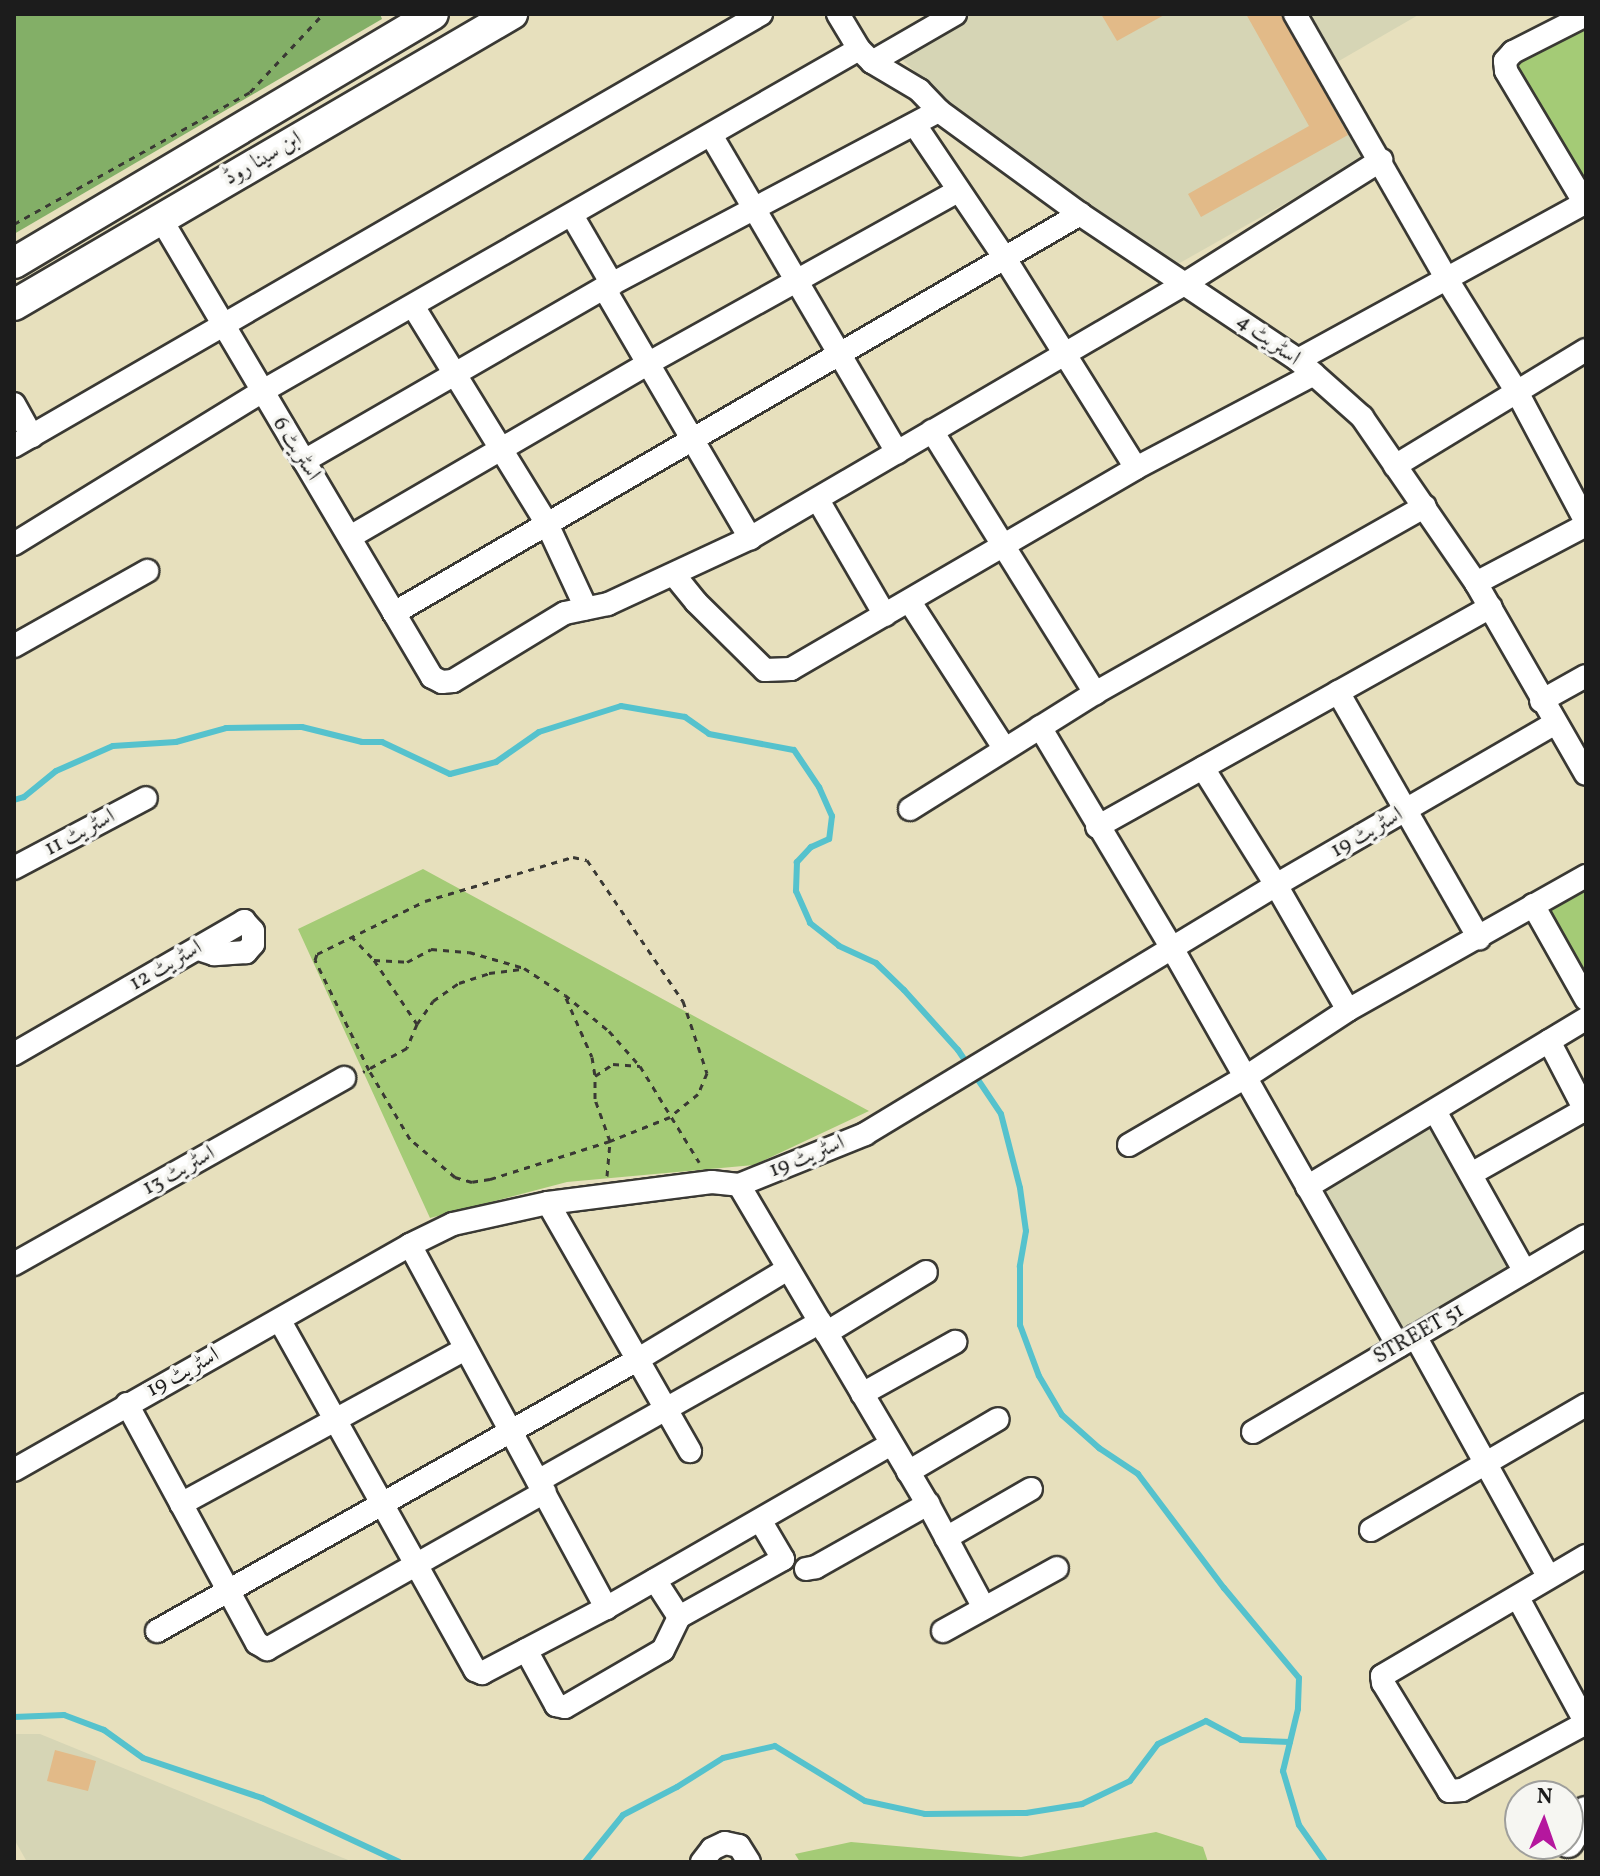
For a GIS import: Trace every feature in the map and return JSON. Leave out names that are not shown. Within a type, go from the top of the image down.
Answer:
[{"type":"main road","name":"ابن سینا روڈ","points":[[14,263],[433,14]]},
{"type":"main road","name":"ابن سینا روڈ","points":[[14,305],[512,14]]},
{"type":"street","points":[[14,404],[23,441],[761,14]]},
{"type":"street","name":"اسٹریٹ 4","points":[[838,14],[866,55],[919,90],[939,111],[1080,214],[1306,367],[1362,417],[1476,583],[1541,701],[1586,774]]},
{"type":"street","points":[[14,544],[261,392],[573,217],[711,135],[866,55],[955,14]]},
{"type":"street","points":[[1295,14],[1446,278],[1517,392],[1586,523],[1476,583]]},
{"type":"street","points":[[675,576],[696,602],[765,670],[791,669],[910,602],[1306,367],[1446,278],[1586,204],[1506,71],[1505,61],[1513,52],[1584,17]]},
{"type":"street","points":[[304,461],[608,286],[757,210],[939,111]]},
{"type":"street","points":[[915,125],[1006,260],[1136,468]]},
{"type":"street","points":[[711,135],[799,283],[838,357],[897,452]]},
{"type":"street","points":[[413,306],[547,524],[586,608],[608,604],[675,576],[818,500],[1186,283],[1381,160]]},
{"type":"street","points":[[350,537],[647,364],[799,283],[958,191]]},
{"type":"street","points":[[394,613],[1006,260],[1080,214]]},
{"type":"street","points":[[573,217],[647,364],[750,538]]},
{"type":"street","name":"اسٹریٹ 6","points":[[161,219],[432,677],[442,682],[453,681],[565,613],[586,608]]},
{"type":"street","points":[[1395,466],[1586,350]]},
{"type":"street","points":[[932,431],[1095,693]]},
{"type":"street","points":[[818,500],[885,615]]},
{"type":"street","points":[[910,809],[1095,693],[1425,506]]},
{"type":"street","points":[[14,646],[147,571]]},
{"type":"street","points":[[910,602],[1004,748]]},
{"type":"street","points":[[1097,827],[1491,607]]},
{"type":"street","points":[[1541,701],[1586,676]]},
{"type":"street","points":[[1338,692],[1479,938]]},
{"type":"street","name":"اسٹریٹ 19","points":[[14,1470],[410,1245],[453,1224],[548,1203],[633,1195],[712,1182],[739,1185],[865,1134],[1276,885],[1556,723]]},
{"type":"street","points":[[1040,727],[1172,948],[1307,1187],[1485,1462],[1548,1576]]},
{"type":"street","points":[[1203,768],[1276,885],[1348,1010]]},
{"type":"street","name":"اسٹریٹ 11","points":[[14,868],[146,798]]},
{"type":"street","points":[[1129,1145],[1246,1077],[1348,1010],[1586,876]]},
{"type":"street","points":[[1533,905],[1586,999]]},
{"type":"street","name":"اسٹریٹ 12","points":[[14,1054],[244,921],[253,931],[253,944],[246,952],[214,954],[199,949]]},
{"type":"street","points":[[1307,1187],[1586,1019]]},
{"type":"street","points":[[1471,1174],[1586,1111],[1549,1041]]},
{"type":"street","name":"اسٹریٹ 13","points":[[14,1264],[344,1078]]},
{"type":"street","points":[[1435,1111],[1525,1272]]},
{"type":"street","points":[[739,1185],[928,1504],[984,1608]]},
{"type":"street","points":[[548,1203],[690,1451]]},
{"type":"street","points":[[410,1245],[606,1608]]},
{"type":"street","name":"STREET 51","points":[[1253,1432],[1525,1272],[1583,1245]]},
{"type":"street","points":[[157,1631],[228,1588],[637,1360],[788,1269]]},
{"type":"street","points":[[127,1404],[257,1643],[267,1649],[419,1566],[666,1410],[926,1272]]},
{"type":"street","points":[[280,1321],[475,1670],[482,1673],[606,1608],[891,1444]]},
{"type":"street","points":[[862,1394],[955,1342]]},
{"type":"street","points":[[181,1504],[465,1349]]},
{"type":"street","points":[[1371,1530],[1586,1405]]},
{"type":"street","points":[[908,1472],[998,1419]]},
{"type":"street","points":[[946,1538],[1031,1489]]},
{"type":"street","points":[[806,1569],[816,1567],[928,1504]]},
{"type":"street","points":[[526,1650],[556,1705],[565,1707],[663,1650],[679,1617],[783,1559],[760,1520]]},
{"type":"street","points":[[1518,1598],[1586,1723],[1462,1790],[1449,1791],[1383,1683],[1386,1671],[1518,1598],[1548,1576],[1586,1556]]},
{"type":"street","points":[[943,1631],[1057,1568]]},
{"type":"street","points":[[655,1580],[679,1617]]},
{"type":"street","points":[[702,1862],[712,1849],[725,1843],[739,1846],[749,1862]]},
{"type":"path","points":[[14,224],[250,92],[323,14]]},
{"type":"path","points":[[581,857],[683,1001],[707,1073],[698,1094],[670,1117],[610,1141],[490,1179],[472,1182],[455,1177],[410,1139],[369,1070],[315,960],[320,950],[351,936],[425,901],[581,857]]},
{"type":"path","points":[[351,936],[374,960],[417,1024]]},
{"type":"path","points":[[374,960],[407,962],[431,949],[469,952],[524,968],[565,995],[609,1031],[640,1066],[712,1182]]},
{"type":"path","points":[[344,1078],[369,1070],[407,1048],[417,1024],[433,1001],[459,983],[489,973],[524,968]]},
{"type":"path","points":[[565,995],[592,1057],[595,1099],[610,1141],[602,1196]]},
{"type":"path","points":[[595,1076],[613,1064],[640,1066]]},
{"type":"shaded area","points":[[941,14],[1288,14],[1369,156],[1178,264],[1092,210],[961,116],[887,45]]},
{"type":"shaded area","points":[[1303,14],[1420,14],[1332,65]]},
{"type":"shaded area","points":[[1432,1122],[1516,1267],[1398,1334],[1316,1191]]},
{"type":"shaded area","points":[[14,1734],[40,1734],[353,1862],[27,1862],[14,1839]]},
{"type":"green space","points":[[14,14],[380,14],[382,19],[14,234]]},
{"type":"green space","points":[[1586,21],[1586,190],[1512,61]]},
{"type":"green space","points":[[423,869],[869,1111],[754,1165],[567,1182],[430,1218],[298,929]]},
{"type":"green space","points":[[1586,880],[1586,987],[1538,907]]},
{"type":"green space","points":[[1156,1832],[1203,1847],[1208,1862],[800,1862],[795,1854],[851,1842],[1021,1857]]},
{"type":"building","points":[[1101,14],[1166,14],[1117,41]]},
{"type":"building","points":[[1246,14],[1281,14],[1348,135],[1201,217],[1188,194],[1309,126]]},
{"type":"building","points":[[55,1750],[96,1761],[88,1791],[47,1781]]},
{"type":"waterway","points":[[14,800],[24,797],[56,771],[113,746],[176,742],[226,728],[302,727],[362,742],[382,742],[450,774],[496,762],[539,732],[621,706],[685,717],[709,734],[794,750],[819,787],[832,816],[829,839],[811,847],[797,862],[796,891],[810,923],[839,946],[876,963],[904,990],[958,1050],[1001,1114],[1020,1188],[1026,1231],[1020,1266],[1020,1325],[1039,1376],[1062,1415],[1099,1448],[1138,1474],[1224,1588],[1299,1678],[1298,1709],[1283,1771],[1299,1825],[1325,1862]]},
{"type":"waterway","points":[[14,1717],[64,1715],[104,1730],[143,1758],[262,1798],[399,1862]]},
{"type":"waterway","points":[[585,1862],[623,1815],[677,1787],[723,1758],[775,1746],[865,1801],[925,1814],[1026,1813],[1082,1804],[1130,1781],[1158,1744],[1206,1721],[1241,1740],[1290,1742]]}]
